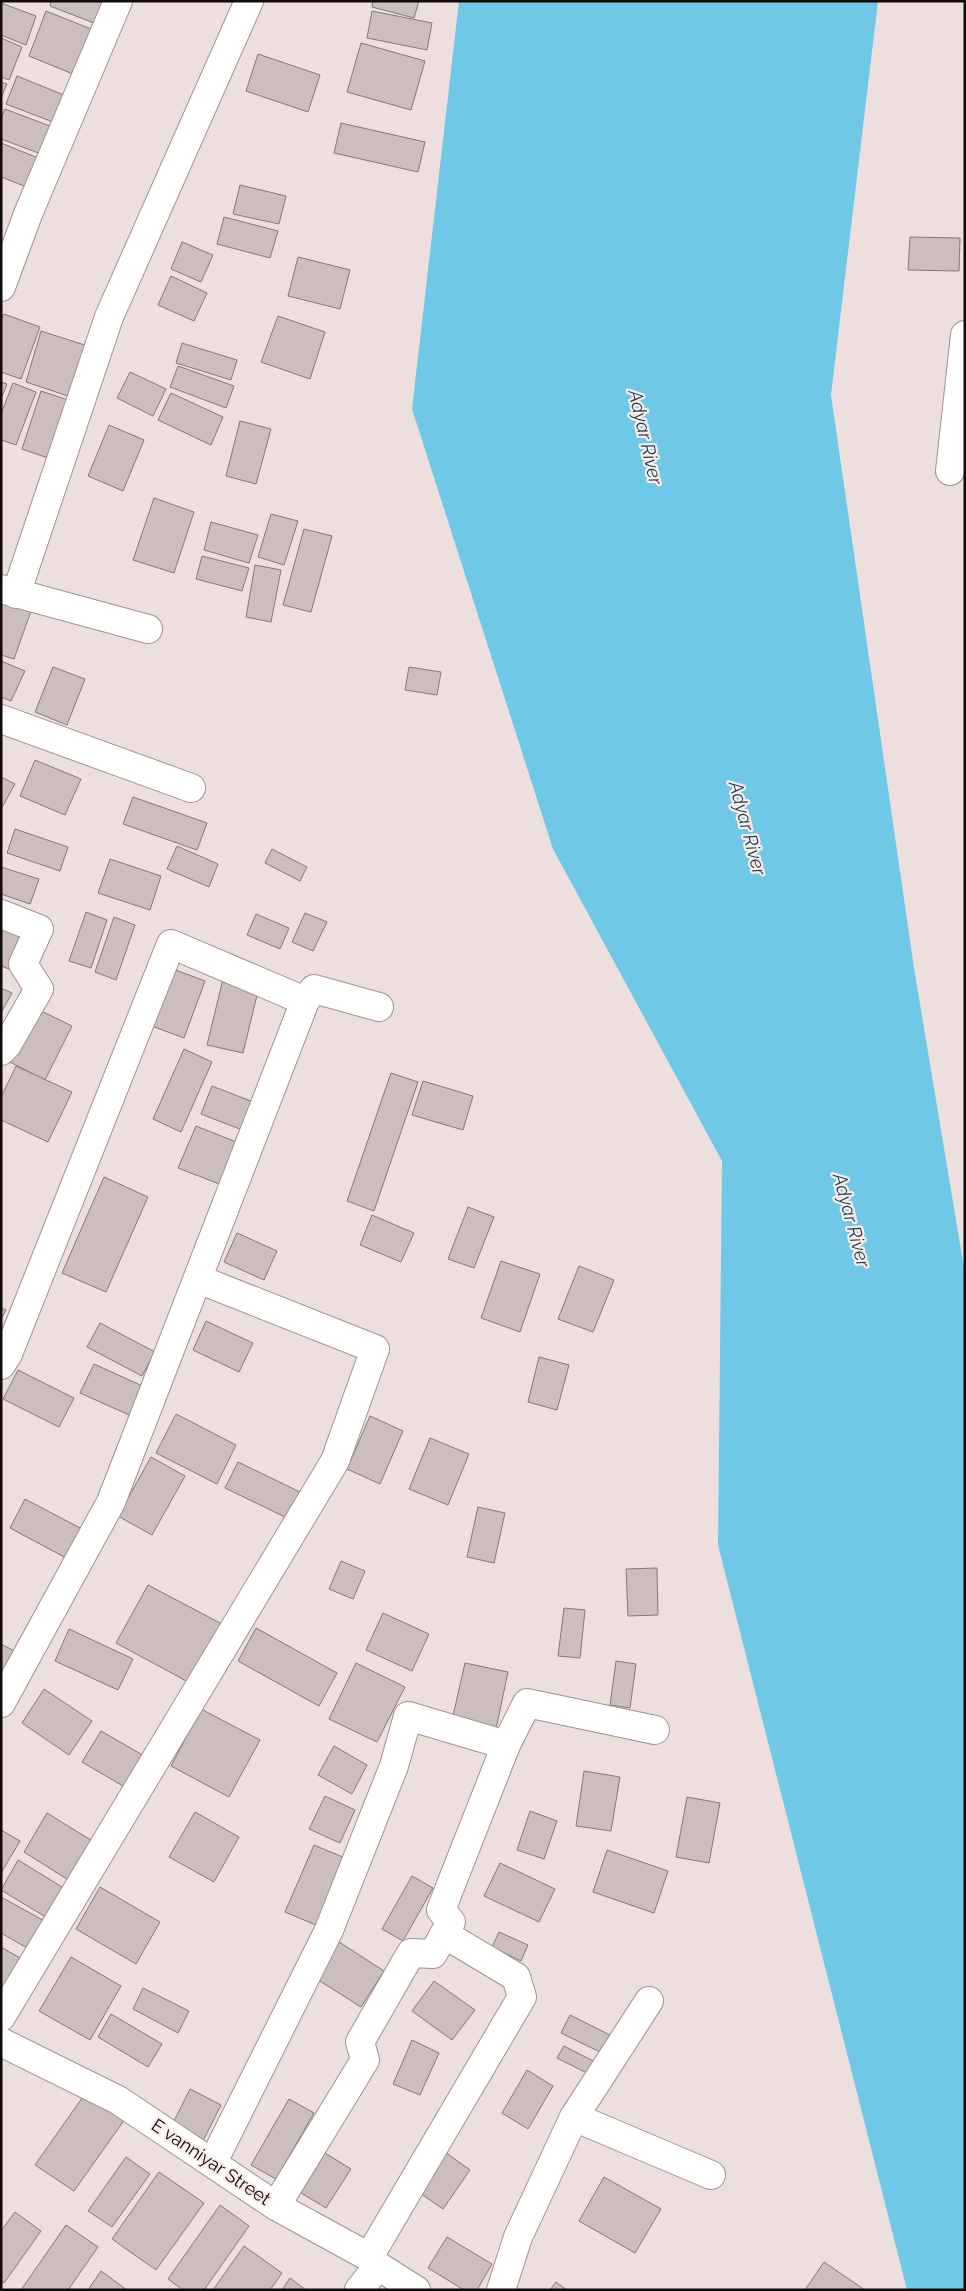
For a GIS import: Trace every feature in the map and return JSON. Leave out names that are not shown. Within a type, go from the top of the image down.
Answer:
[{"type":"street","points":[[1,287],[28,214],[118,1]]},
{"type":"street","points":[[148,629],[9,592],[108,318],[249,1]]},
{"type":"street","points":[[950,471],[965,334]]},
{"type":"street","points":[[1,719],[191,788]]},
{"type":"street","points":[[1,914],[39,929],[23,964],[39,989],[8,1045],[1,1051]]},
{"type":"street","points":[[1,1365],[84,1164],[171,944],[305,1001]]},
{"type":"street","points":[[1,1703],[111,1502],[305,1001],[314,989],[379,1007]]},
{"type":"street","points":[[1,2017],[334,1461],[375,1349],[198,1279]]},
{"type":"street","points":[[276,2206],[365,2060],[360,2042],[411,1953],[433,1954],[452,1922],[441,1910],[506,1745],[526,1703],[655,1730]]},
{"type":"street","points":[[213,2162],[329,1930],[394,1766],[408,1716],[506,1745]]},
{"type":"street","points":[[359,2290],[373,2261],[522,1997],[516,1977],[444,1934]]},
{"type":"street","points":[[501,2290],[518,2237],[574,2117],[649,2001]]},
{"type":"street","name":"E vanniyar Street","points":[[1,2042],[118,2100],[276,2206],[373,2261],[416,2290]]},
{"type":"street","points":[[574,2117],[711,2175]]},
{"type":"water","name":"Adyar River","points":[[459,1],[878,1],[831,395],[914,968],[965,1274],[965,2290],[907,2290],[718,1545],[722,1161],[553,849],[412,409]]},
{"type":"building","points":[[51,1],[108,1],[99,25],[50,6]]},
{"type":"building","points":[[373,1],[419,1],[414,18],[372,7]]},
{"type":"building","points":[[1,3],[36,16],[26,45],[1,35]]},
{"type":"building","points":[[46,11],[91,29],[73,74],[29,56]]},
{"type":"building","points":[[372,11],[432,23],[427,50],[367,38]]},
{"type":"building","points":[[1,38],[22,47],[9,80],[1,77]]},
{"type":"building","points":[[361,43],[425,61],[411,110],[347,92]]},
{"type":"building","points":[[258,54],[320,75],[308,112],[246,91]]},
{"type":"building","points":[[17,76],[64,95],[53,122],[6,104]]},
{"type":"building","points":[[1,82],[7,84],[1,98]]},
{"type":"building","points":[[5,109],[55,128],[44,155],[1,139],[1,119]]},
{"type":"building","points":[[341,123],[425,142],[418,172],[334,153]]},
{"type":"building","points":[[1,143],[43,160],[32,189],[1,177]]},
{"type":"building","points":[[240,185],[286,196],[279,224],[233,214]]},
{"type":"building","points":[[224,217],[278,231],[270,258],[217,244]]},
{"type":"building","points":[[910,237],[960,238],[959,271],[908,270]]},
{"type":"building","points":[[182,242],[213,255],[201,282],[171,269]]},
{"type":"building","points":[[298,257],[350,270],[340,309],[288,296]]},
{"type":"building","points":[[171,276],[207,293],[194,321],[158,305]]},
{"type":"building","points":[[4,314],[40,327],[21,379],[1,372],[1,320]]},
{"type":"building","points":[[278,316],[325,332],[310,379],[261,362]]},
{"type":"building","points":[[41,331],[91,347],[74,398],[26,382]]},
{"type":"building","points":[[182,343],[237,360],[231,380],[176,363]]},
{"type":"building","points":[[178,366],[234,386],[226,408],[170,387]]},
{"type":"building","points":[[130,372],[166,389],[153,416],[117,398]]},
{"type":"building","points":[[1,382],[7,384],[1,399]]},
{"type":"building","points":[[13,383],[36,392],[16,445],[1,440],[1,414]]},
{"type":"building","points":[[41,391],[71,401],[51,459],[22,449]]},
{"type":"building","points":[[171,393],[223,417],[211,445],[158,420]]},
{"type":"building","points":[[240,421],[271,429],[256,484],[226,476]]},
{"type":"building","points":[[109,425],[144,440],[123,491],[88,476]]},
{"type":"building","points":[[154,498],[194,512],[174,573],[133,560]]},
{"type":"building","points":[[271,514],[298,521],[284,565],[258,557]]},
{"type":"building","points":[[211,522],[258,535],[249,563],[204,550]]},
{"type":"building","points":[[304,529],[332,536],[311,612],[283,605]]},
{"type":"building","points":[[202,556],[249,568],[242,591],[196,579]]},
{"type":"building","points":[[255,565],[281,570],[271,622],[246,617]]},
{"type":"building","points":[[1,600],[31,611],[14,659],[1,655]]},
{"type":"building","points":[[1,661],[25,671],[11,701],[1,697]]},
{"type":"building","points":[[53,667],[85,679],[67,725],[35,712]]},
{"type":"building","points":[[409,667],[441,672],[437,695],[405,690]]},
{"type":"building","points":[[35,760],[81,779],[65,815],[20,796]]},
{"type":"building","points":[[1,777],[15,784],[1,809]]},
{"type":"building","points":[[133,797],[207,823],[197,850],[123,824]]},
{"type":"building","points":[[15,829],[68,847],[60,871],[7,853]]},
{"type":"building","points":[[177,846],[218,864],[209,887],[167,869]]},
{"type":"building","points":[[272,849],[307,867],[300,881],[265,863]]},
{"type":"building","points":[[110,859],[161,876],[150,910],[98,893]]},
{"type":"building","points":[[1,867],[39,879],[30,904],[1,894]]},
{"type":"building","points":[[86,912],[107,920],[91,968],[69,961]]},
{"type":"building","points":[[305,913],[327,922],[313,951],[292,942]]},
{"type":"building","points":[[256,914],[289,928],[280,949],[247,935]]},
{"type":"building","points":[[114,917],[135,925],[116,980],[95,972]]},
{"type":"building","points":[[1,922],[25,933],[9,969],[1,966]]},
{"type":"building","points":[[170,968],[205,981],[184,1038],[149,1025]]},
{"type":"building","points":[[223,979],[259,987],[243,1053],[207,1045]]},
{"type":"building","points":[[1,988],[12,993],[1,1013]]},
{"type":"building","points":[[35,1008],[72,1026],[45,1080],[8,1061]]},
{"type":"building","points":[[184,1049],[212,1062],[181,1132],[153,1119]]},
{"type":"building","points":[[16,1066],[72,1092],[48,1142],[1,1120],[1,1097]]},
{"type":"building","points":[[391,1073],[418,1082],[374,1211],[347,1201]]},
{"type":"building","points":[[423,1081],[473,1096],[463,1130],[412,1115]]},
{"type":"building","points":[[212,1086],[261,1105],[250,1133],[201,1114]]},
{"type":"building","points":[[196,1126],[244,1145],[227,1187],[178,1168]]},
{"type":"building","points":[[104,1177],[148,1197],[106,1292],[62,1273]]},
{"type":"building","points":[[468,1207],[494,1217],[474,1268],[448,1259]]},
{"type":"building","points":[[372,1215],[414,1233],[401,1262],[360,1245]]},
{"type":"building","points":[[237,1233],[277,1251],[264,1280],[224,1262]]},
{"type":"building","points":[[501,1261],[540,1274],[520,1332],[481,1318]]},
{"type":"building","points":[[579,1266],[614,1280],[593,1332],[558,1319]]},
{"type":"building","points":[[1,1308],[6,1310],[1,1319]]},
{"type":"building","points":[[206,1321],[253,1343],[239,1372],[193,1350]]},
{"type":"building","points":[[100,1323],[155,1352],[142,1376],[87,1347]]},
{"type":"building","points":[[539,1357],[569,1365],[557,1410],[528,1402]]},
{"type":"building","points":[[94,1364],[149,1389],[136,1418],[80,1393]]},
{"type":"building","points":[[18,1370],[74,1398],[59,1427],[3,1399]]},
{"type":"building","points":[[176,1414],[236,1445],[217,1484],[156,1453]]},
{"type":"building","points":[[370,1416],[403,1431],[380,1484],[347,1469]]},
{"type":"building","points":[[430,1438],[469,1454],[448,1505],[409,1489]]},
{"type":"building","points":[[151,1457],[185,1476],[152,1535],[118,1516]]},
{"type":"building","points":[[238,1462],[304,1494],[291,1520],[225,1488]]},
{"type":"building","points":[[25,1499],[84,1530],[68,1559],[10,1528]]},
{"type":"building","points":[[478,1507],[505,1513],[494,1563],[467,1557]]},
{"type":"building","points":[[341,1561],[365,1571],[353,1599],[329,1589]]},
{"type":"building","points":[[657,1568],[658,1615],[628,1616],[626,1569]]},
{"type":"building","points":[[148,1585],[222,1624],[190,1683],[116,1643]]},
{"type":"building","points":[[564,1608],[585,1610],[580,1658],[558,1656]]},
{"type":"building","points":[[383,1613],[429,1634],[412,1671],[366,1650]]},
{"type":"building","points":[[256,1628],[337,1673],[319,1706],[238,1661]]},
{"type":"building","points":[[69,1629],[133,1659],[118,1690],[55,1661]]},
{"type":"building","points":[[1,1644],[22,1655],[1,1688]]},
{"type":"building","points":[[616,1661],[636,1664],[630,1708],[610,1705]]},
{"type":"building","points":[[356,1663],[405,1687],[377,1742],[329,1719]]},
{"type":"building","points":[[465,1663],[508,1672],[496,1729],[452,1720]]},
{"type":"building","points":[[44,1689],[92,1721],[69,1755],[22,1723]]},
{"type":"building","points":[[201,1709],[260,1740],[229,1797],[171,1766]]},
{"type":"building","points":[[101,1731],[146,1757],[128,1789],[82,1762]]},
{"type":"building","points":[[334,1746],[367,1765],[352,1794],[318,1775]]},
{"type":"building","points":[[584,1771],[620,1777],[611,1831],[576,1826]]},
{"type":"building","points":[[325,1796],[355,1810],[340,1843],[309,1829]]},
{"type":"building","points":[[687,1797],[720,1803],[709,1863],[676,1857]]},
{"type":"building","points":[[530,1811],[557,1821],[544,1859],[517,1850]]},
{"type":"building","points":[[195,1812],[239,1837],[214,1882],[169,1857]]},
{"type":"building","points":[[47,1813],[94,1842],[70,1881],[24,1852]]},
{"type":"building","points":[[1,1830],[20,1841],[1,1873]]},
{"type":"building","points":[[314,1845],[345,1858],[316,1925],[285,1912]]},
{"type":"building","points":[[607,1850],[668,1871],[654,1913],[593,1892]]},
{"type":"building","points":[[18,1860],[67,1890],[49,1919],[1,1890]]},
{"type":"building","points":[[500,1863],[555,1889],[539,1922],[484,1896]]},
{"type":"building","points":[[412,1876],[433,1888],[403,1941],[382,1929]]},
{"type":"building","points":[[100,1887],[160,1922],[136,1964],[76,1929]]},
{"type":"building","points":[[1,1897],[50,1924],[34,1952],[1,1933]]},
{"type":"building","points":[[499,1932],[528,1945],[521,1961],[492,1947]]},
{"type":"building","points":[[336,1940],[384,1971],[361,2007],[312,1976]]},
{"type":"building","points":[[1,1947],[27,1962],[1,2000]]},
{"type":"building","points":[[71,1957],[121,1986],[90,2040],[39,2011]]},
{"type":"building","points":[[434,1981],[475,2010],[452,2040],[412,2011]]},
{"type":"building","points":[[143,1988],[189,2011],[178,2033],[133,2009]]},
{"type":"building","points":[[111,2014],[162,2044],[148,2067],[98,2037]]},
{"type":"building","points":[[570,2015],[610,2035],[602,2053],[561,2033]]},
{"type":"building","points":[[412,2040],[439,2053],[420,2095],[393,2084]]},
{"type":"building","points":[[564,2046],[597,2063],[591,2075],[557,2058]]},
{"type":"building","points":[[527,2070],[553,2086],[528,2129],[502,2113]]},
{"type":"building","points":[[190,2089],[221,2105],[203,2141],[172,2125]]},
{"type":"building","points":[[87,2091],[125,2119],[74,2191],[35,2165]]},
{"type":"building","points":[[289,2099],[314,2113],[276,2179],[251,2165]]},
{"type":"building","points":[[445,2152],[470,2170],[443,2209],[417,2191]]},
{"type":"building","points":[[325,2153],[351,2169],[326,2208],[301,2193]]},
{"type":"building","points":[[126,2157],[150,2174],[112,2227],[88,2211]]},
{"type":"building","points":[[159,2172],[204,2203],[156,2270],[112,2239]]},
{"type":"building","points":[[604,2177],[661,2209],[635,2253],[579,2221]]},
{"type":"building","points":[[220,2205],[249,2226],[204,2290],[183,2290],[168,2279]]},
{"type":"building","points":[[15,2212],[41,2231],[4,2283],[1,2281],[1,2231]]},
{"type":"building","points":[[66,2225],[98,2247],[68,2290],[21,2290]]},
{"type":"building","points":[[447,2237],[492,2264],[477,2290],[464,2290],[428,2268]]},
{"type":"building","points":[[244,2246],[282,2273],[270,2290],[213,2290]]},
{"type":"building","points":[[824,2262],[865,2290],[805,2290]]},
{"type":"building","points":[[101,2271],[127,2290],[88,2290]]},
{"type":"building","points":[[290,2278],[306,2290],[282,2290]]},
{"type":"building","points":[[556,2282],[567,2290],[550,2290]]}]
